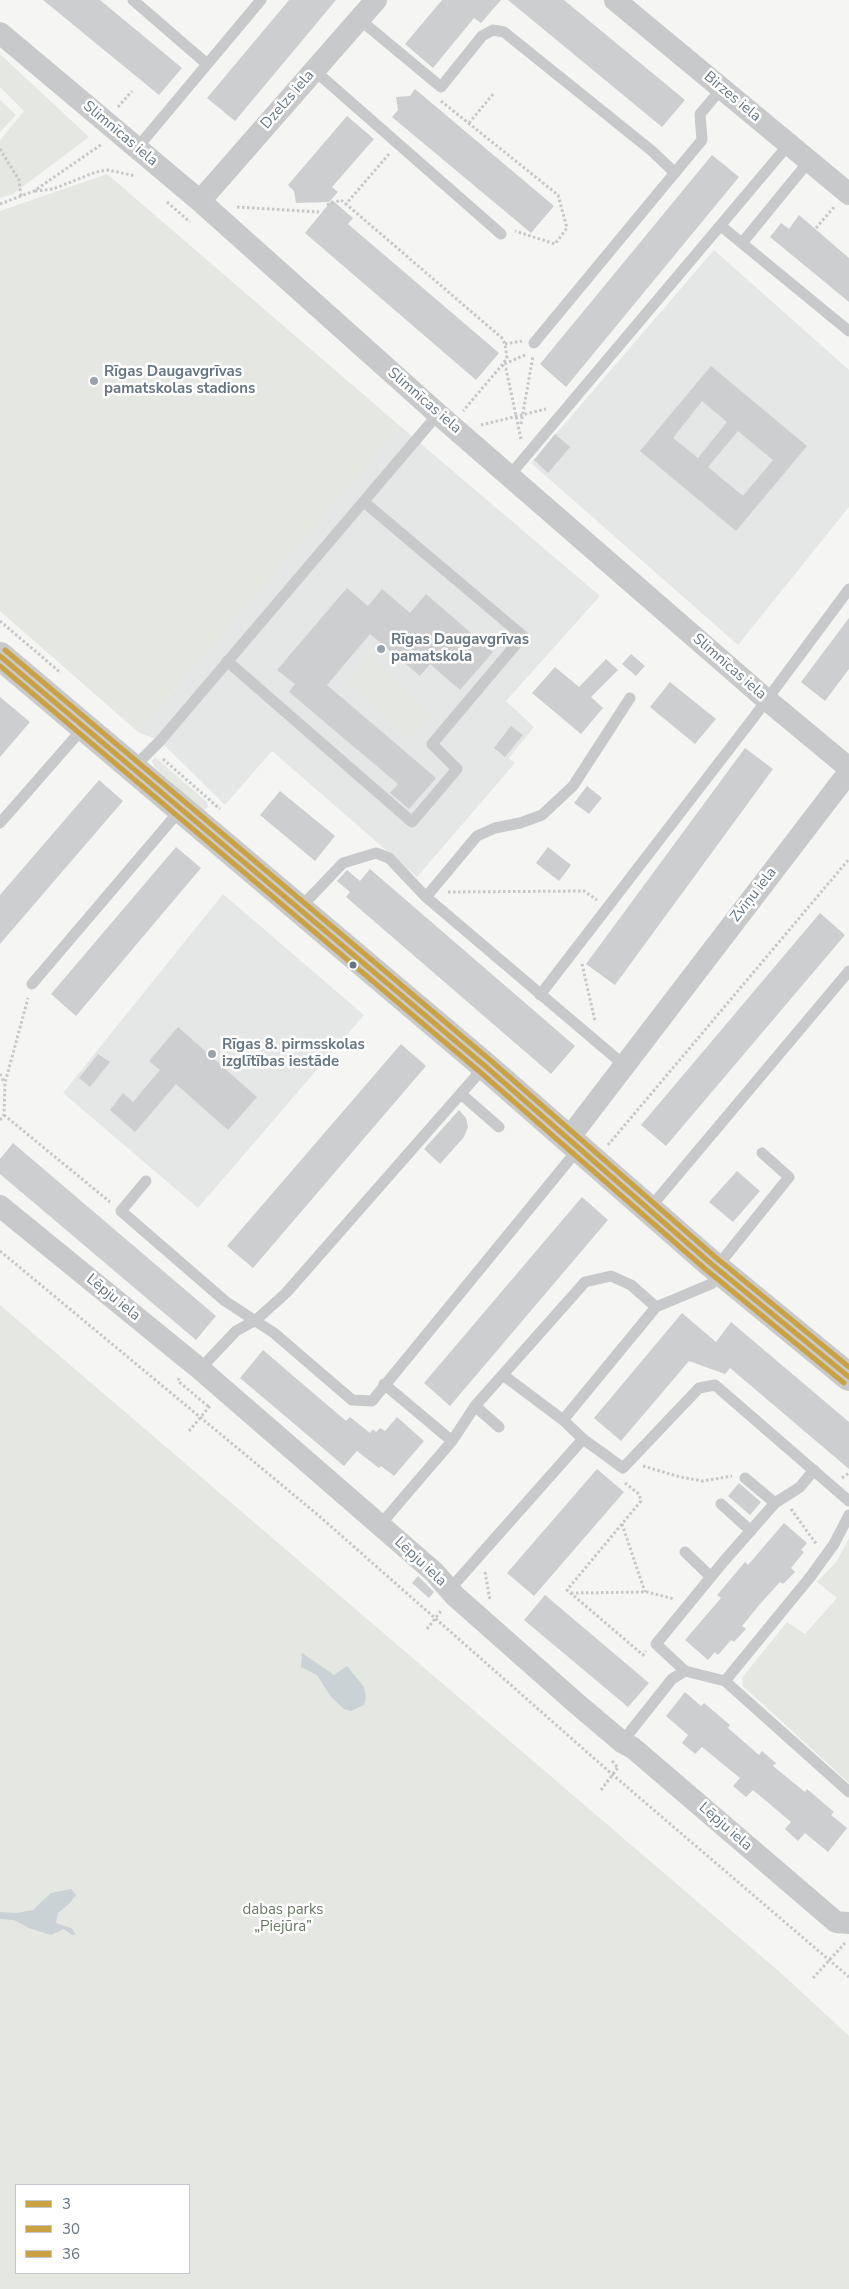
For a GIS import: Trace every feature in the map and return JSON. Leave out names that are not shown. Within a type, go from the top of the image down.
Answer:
[{"type":"street","name":"Dzelzs iela","points":[[200,201],[376,0]]},
{"type":"street","name":"Birzes iela","points":[[615,0],[809,161],[843,199]]},
{"type":"street","name":"Slimnīcas iela","points":[[0,33],[200,201],[438,414],[516,468],[767,700],[849,768]]},
{"type":"street","points":[[0,656],[485,1066],[584,1144],[649,1209],[719,1271],[849,1377]]},
{"type":"street","name":"Zvīņu iela","points":[[584,1144],[624,1064],[849,772]]},
{"type":"street","name":"Lēpju iela","points":[[0,1206],[200,1368],[380,1525],[561,1690],[622,1742],[633,1748],[843,1929]]},
{"type":"lane","points":[[133,0],[207,64]]},
{"type":"lane","points":[[137,148],[261,0]]},
{"type":"lane","points":[[359,19],[442,88],[482,36],[493,30],[504,32],[652,151],[675,173]]},
{"type":"lane","points":[[314,70],[501,234]]},
{"type":"lane","points":[[534,343],[702,140],[700,114],[722,88]]},
{"type":"lane","points":[[516,468],[789,144]]},
{"type":"lane","points":[[742,243],[809,161]]},
{"type":"lane","points":[[721,226],[849,331]]},
{"type":"lane","points":[[133,769],[160,741],[438,414]]},
{"type":"lane","points":[[227,661],[412,822],[457,769],[432,744],[523,636],[364,502]]},
{"type":"lane","points":[[540,995],[767,700],[849,589]]},
{"type":"lane","points":[[428,895],[477,836],[495,828],[520,823],[542,814],[573,786],[630,698]]},
{"type":"lane","points":[[0,823],[84,727]]},
{"type":"lane","points":[[32,984],[180,809]]},
{"type":"lane","points":[[299,908],[343,863],[376,853],[389,858],[540,995],[624,1064]]},
{"type":"lane","points":[[649,1209],[849,972]]},
{"type":"lane","points":[[200,1368],[236,1330],[256,1320],[286,1294],[485,1066]]},
{"type":"lane","points":[[460,1094],[500,1127]]},
{"type":"lane","points":[[146,1181],[120,1211],[225,1301],[274,1333],[352,1400],[372,1401],[384,1384],[584,1144]]},
{"type":"lane","points":[[563,1420],[656,1307],[711,1284],[789,1178],[762,1153]]},
{"type":"lane","points":[[380,1525],[452,1441],[475,1406],[585,1282],[611,1276],[631,1285],[656,1307]]},
{"type":"lane","points":[[503,1375],[563,1420],[583,1439],[623,1468],[630,1463],[699,1388],[715,1385],[849,1502]]},
{"type":"lane","points":[[384,1384],[452,1441]]},
{"type":"lane","points":[[475,1406],[499,1427]]},
{"type":"lane","points":[[450,1590],[583,1439]]},
{"type":"lane","points":[[814,1470],[800,1487],[779,1500],[710,1577],[656,1644],[685,1671],[725,1681],[849,1792]]},
{"type":"lane","points":[[745,1478],[779,1500]]},
{"type":"lane","points":[[721,1504],[751,1531]]},
{"type":"lane","points":[[725,1681],[811,1576],[834,1544],[849,1515]]},
{"type":"lane","points":[[685,1552],[710,1577]]},
{"type":"lane","points":[[622,1742],[672,1679],[685,1671]]},
{"type":"path","points":[[442,88],[435,96],[558,195],[567,228],[555,244],[507,228],[501,234]]},
{"type":"path","points":[[469,123],[494,93]]},
{"type":"path","points":[[0,204],[34,191],[119,133]]},
{"type":"path","points":[[346,204],[398,144]]},
{"type":"path","points":[[0,149],[18,180],[21,197]]},
{"type":"path","points":[[34,191],[53,189],[96,172],[108,170],[136,176]]},
{"type":"path","points":[[816,228],[843,199]]},
{"type":"path","points":[[327,205],[341,200],[502,338],[507,358],[463,412]]},
{"type":"path","points":[[236,207],[319,212]]},
{"type":"path","points":[[502,365],[534,351],[522,414],[516,468]]},
{"type":"path","points":[[502,365],[506,369],[520,428]]},
{"type":"path","points":[[478,425],[571,404]]},
{"type":"path","points":[[0,621],[61,673]]},
{"type":"path","points":[[584,1144],[849,859]]},
{"type":"path","points":[[428,895],[584,892],[608,906]]},
{"type":"path","points":[[578,946],[597,1027],[591,1037]]},
{"type":"path","points":[[0,1120],[4,1115],[5,1083],[32,984]]},
{"type":"path","points":[[0,1074],[5,1083]]},
{"type":"path","points":[[4,1115],[120,1211]]},
{"type":"path","points":[[0,1251],[201,1416],[613,1775],[849,1977]]},
{"type":"path","points":[[189,1432],[210,1407]]},
{"type":"path","points":[[630,1463],[680,1477],[703,1481],[729,1475],[745,1478]]},
{"type":"path","points":[[624,1482],[642,1497],[567,1590],[643,1655],[648,1648],[656,1644]]},
{"type":"path","points":[[779,1500],[820,1549]]},
{"type":"path","points":[[622,1524],[645,1592]]},
{"type":"path","points":[[484,1568],[492,1607]]},
{"type":"path","points":[[571,1593],[645,1592],[690,1603]]},
{"type":"path","points":[[427,1629],[441,1612]]},
{"type":"path","points":[[601,1790],[618,1768]]},
{"type":"path","points":[[814,1978],[829,1960],[843,1929]]},
{"type":"shaded area","points":[[714,250],[849,370],[849,507],[738,645],[531,463]]},
{"type":"shaded area","name":"Rīgas Daugavgrīvas pamatskola","points":[[400,426],[600,596],[506,701],[534,727],[509,758],[515,763],[417,877],[272,751],[225,805],[160,741],[138,732]]},
{"type":"shaded area","name":"Rīgas 8. pirmsskolas izglītības iestāde","points":[[223,894],[364,1015],[198,1208],[63,1093]]},
{"type":"shaded area","points":[[302,1653],[334,1675],[347,1666],[364,1687],[366,1698],[364,1705],[351,1711],[344,1709],[331,1697],[317,1675],[301,1667]]},
{"type":"shaded area","points":[[71,1889],[76,1895],[58,1913],[56,1923],[71,1928],[76,1934],[72,1935],[64,1929],[51,1935],[29,1928],[14,1920],[0,1919],[0,1912],[16,1913],[33,1910],[51,1893]]},
{"type":"green space","points":[[0,54],[89,137],[13,194],[0,198],[0,140],[24,111],[0,87]]},
{"type":"green space","points":[[0,100],[16,115],[0,132]]},
{"type":"green space","points":[[107,174],[400,426],[138,732],[0,611],[0,211]]},
{"type":"green space","points":[[368,655],[433,714],[411,740],[346,683]]},
{"type":"green space","points":[[155,757],[207,802],[208,807],[203,811],[154,766],[152,761]]},
{"type":"green space","name":"dabas parks „Piejūra”","points":[[0,1305],[782,1974],[849,2036],[849,2289],[0,2289]]},
{"type":"green space","points":[[849,1538],[849,1783],[743,1686],[742,1678],[787,1622],[805,1634],[837,1598],[817,1582],[837,1561]]},
{"type":"building","points":[[43,0],[100,0],[182,68],[159,95]]},
{"type":"building","points":[[289,0],[336,0],[235,121],[207,98]]},
{"type":"building","points":[[442,0],[501,0],[481,23],[474,18],[433,68],[405,44]]},
{"type":"building","points":[[508,0],[564,0],[685,100],[662,127]]},
{"type":"building","points":[[415,89],[554,206],[531,233],[392,117],[398,110],[396,97],[410,96]]},
{"type":"building","points":[[347,116],[374,139],[332,187],[338,192],[329,202],[296,203],[294,191],[288,185]]},
{"type":"building","points":[[712,155],[739,177],[566,387],[540,364]]},
{"type":"building","points":[[332,200],[353,218],[348,224],[499,353],[476,380],[305,233]]},
{"type":"building","points":[[799,215],[849,258],[849,302],[770,237],[781,223],[789,229]]},
{"type":"building","points":[[711,366],[807,446],[736,531],[640,451]],"holes":[[[702,401],[727,422],[698,458],[673,438]],[[738,431],[773,460],[743,496],[708,467]]]},
{"type":"building","points":[[555,434],[570,447],[548,473],[534,460]]},
{"type":"building","points":[[347,588],[368,606],[382,589],[410,613],[426,594],[493,652],[460,690],[430,664],[420,676],[370,634],[327,685],[436,778],[409,809],[390,793],[398,784],[289,692],[295,684],[277,670]]},
{"type":"building","points":[[849,618],[849,669],[825,701],[801,682]]},
{"type":"building","points":[[631,654],[645,666],[636,676],[622,664]]},
{"type":"building","points":[[606,659],[618,670],[591,697],[603,708],[581,734],[532,693],[555,667],[579,687]]},
{"type":"building","points":[[670,682],[716,719],[695,744],[650,707]]},
{"type":"building","points":[[0,697],[30,722],[0,757]]},
{"type":"building","points":[[511,726],[523,735],[505,757],[494,748]]},
{"type":"building","points":[[745,748],[773,769],[615,985],[586,964]]},
{"type":"building","points":[[99,780],[123,801],[0,944],[0,895]]},
{"type":"building","points":[[587,786],[602,798],[589,814],[574,803]]},
{"type":"building","points":[[280,791],[335,836],[315,861],[260,815]]},
{"type":"building","points":[[176,847],[201,868],[76,1016],[51,994]]},
{"type":"building","points":[[548,847],[571,865],[559,881],[536,863]]},
{"type":"building","points":[[370,869],[575,1046],[551,1074],[346,897],[350,892],[337,881],[347,870],[360,881]]},
{"type":"building","points":[[820,913],[845,935],[666,1146],[641,1125]]},
{"type":"building","points":[[178,1027],[257,1097],[228,1130],[176,1084],[135,1132],[110,1110],[123,1093],[133,1102],[160,1070],[149,1061]]},
{"type":"building","points":[[401,1044],[426,1066],[253,1268],[227,1246]]},
{"type":"building","points":[[98,1054],[110,1062],[90,1087],[79,1078]]},
{"type":"building","points":[[459,1110],[466,1118],[468,1127],[464,1137],[440,1164],[424,1149]]},
{"type":"building","points":[[13,1143],[216,1316],[196,1340],[0,1174],[0,1159]]},
{"type":"building","points":[[737,1171],[760,1191],[733,1222],[709,1202]]},
{"type":"building","points":[[582,1197],[608,1220],[450,1406],[424,1383]]},
{"type":"building","points":[[682,1313],[716,1342],[731,1322],[849,1422],[849,1469],[730,1368],[725,1374],[689,1361],[621,1441],[594,1418]]},
{"type":"building","points":[[263,1350],[346,1421],[350,1417],[370,1433],[373,1429],[376,1432],[380,1428],[385,1431],[397,1417],[424,1441],[394,1476],[381,1466],[379,1468],[357,1451],[344,1466],[240,1378]]},
{"type":"building","points":[[597,1469],[624,1492],[534,1596],[507,1573]]},
{"type":"building","points":[[739,1483],[761,1502],[750,1515],[728,1496]]},
{"type":"building","points":[[784,1523],[807,1543],[801,1550],[804,1552],[791,1568],[795,1572],[783,1584],[780,1582],[760,1604],[742,1626],[746,1629],[734,1642],[731,1640],[718,1655],[715,1652],[708,1660],[685,1640],[721,1598],[717,1595],[745,1562],[748,1565]]},
{"type":"building","points":[[418,1576],[434,1592],[429,1598],[412,1583]]},
{"type":"building","points":[[545,1595],[649,1683],[628,1707],[524,1620]]},
{"type":"building","points":[[685,1692],[701,1706],[704,1703],[730,1725],[728,1728],[759,1755],[762,1751],[776,1763],[773,1766],[805,1792],[807,1789],[834,1812],[831,1815],[847,1828],[828,1852],[805,1833],[798,1841],[785,1829],[791,1822],[753,1790],[746,1797],[733,1786],[740,1778],[702,1747],[695,1754],[682,1743],[688,1735],[666,1716]]},
{"type":"transit line","name":"36","points":[[5,650],[490,1060],[714,1256],[849,1367]]},
{"type":"transit line","name":"3","points":[[0,656],[485,1066],[709,1262],[849,1377]]},
{"type":"transit line","name":"30","points":[[0,666],[480,1072],[704,1268],[844,1383]]},
{"type":"place","name":"Rīgas Daugavgrīvas pamatskolas stadions","points":[[94,381]]},
{"type":"place","name":"Rīgas Daugavgrīvas pamatskola","points":[[381,649]]},
{"type":"place","name":"Rīgas 8. pirmsskolas izglītības iestāde","points":[[212,1054]]}]
